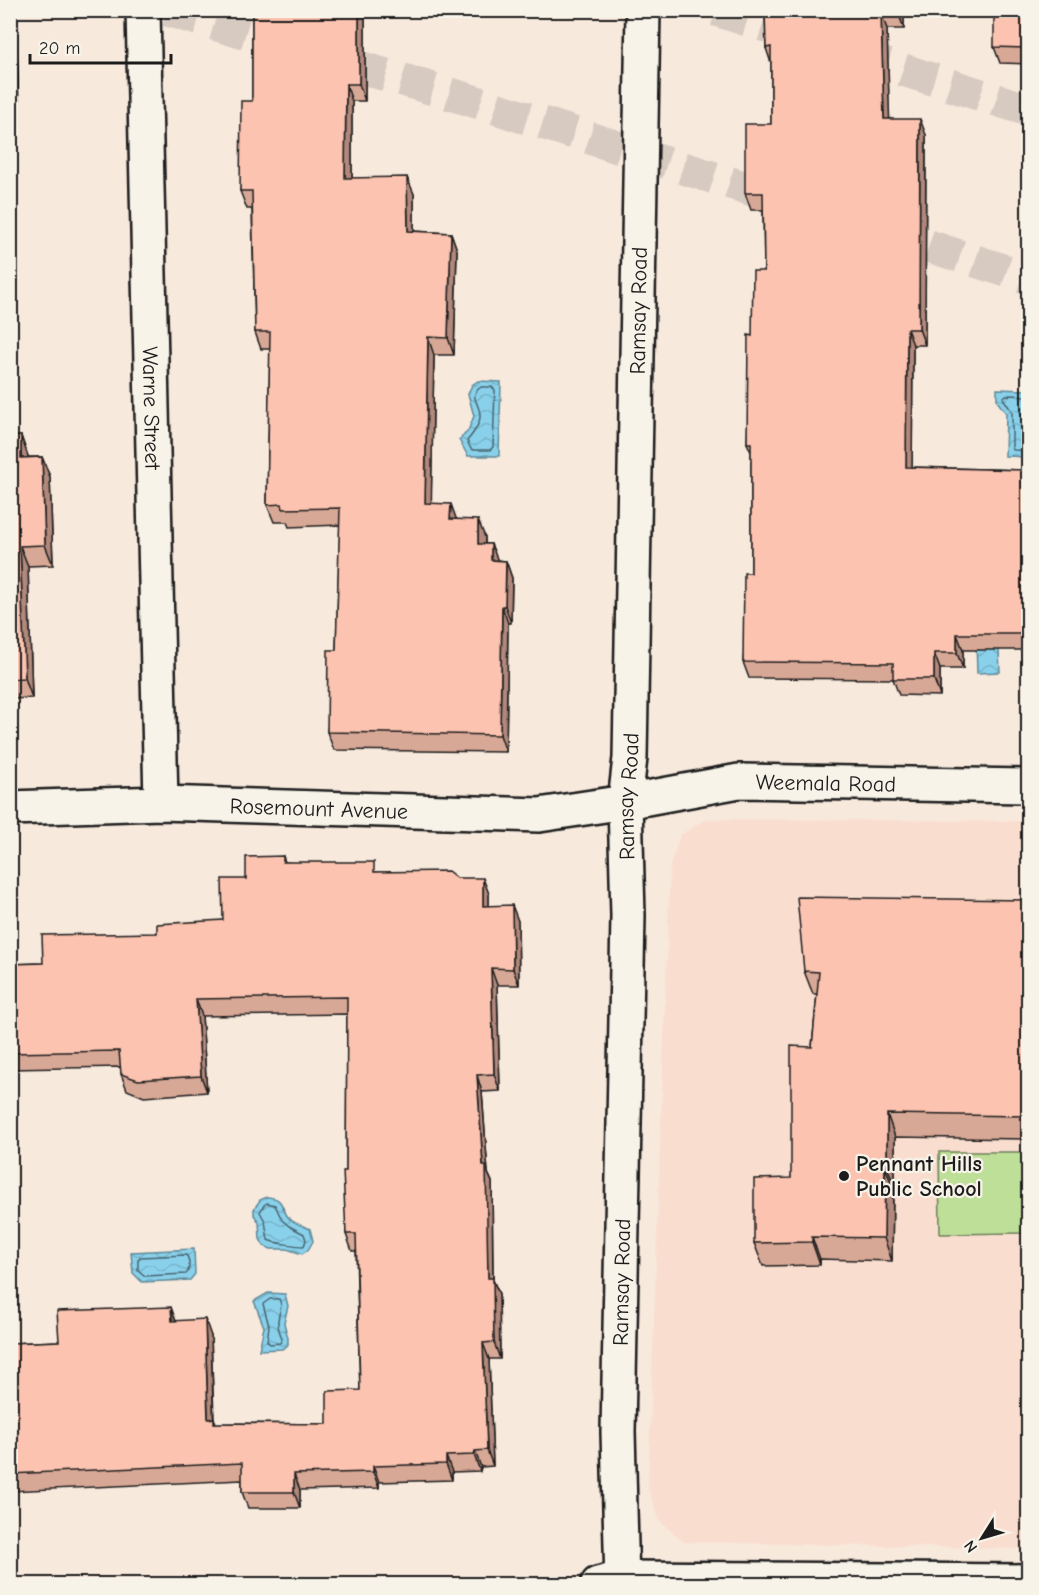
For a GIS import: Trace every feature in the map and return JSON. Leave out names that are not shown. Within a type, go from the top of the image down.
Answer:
[{"type":"street","name":"Warne Street","points":[[143,10],[161,803]]},
{"type":"street","name":"Ramsay Road","points":[[614,1582],[628,916],[625,802],[630,758],[643,10]]},
{"type":"street","name":"Weemala Road","points":[[625,802],[739,781],[1029,786]]},
{"type":"street","name":"Rosemount Avenue","points":[[10,808],[161,803],[539,815],[625,802]]},
{"type":"street","points":[[614,1582],[1029,1581]]},
{"type":"shaded area","name":"Pennant Hills Public School","points":[[706,819],[1028,821],[1028,1549],[684,1542],[660,1522],[648,1488],[670,865],[680,835]]},
{"type":"green space","points":[[939,1152],[1028,1152],[1028,1233],[940,1234]]},
{"type":"water","points":[[478,381],[501,382],[499,456],[468,456],[459,440],[468,431],[474,416],[468,394],[472,385]]},
{"type":"water","points":[[997,389],[1028,390],[1028,457],[1005,456],[1006,413],[997,401]]},
{"type":"water","points":[[975,608],[997,608],[1000,672],[977,673]]},
{"type":"water","points":[[267,1197],[278,1200],[291,1220],[310,1229],[313,1241],[308,1250],[302,1254],[287,1249],[271,1249],[264,1246],[260,1239],[259,1222],[254,1215],[254,1209],[260,1200]]},
{"type":"water","points":[[194,1249],[195,1274],[190,1280],[142,1282],[133,1273],[131,1252]]},
{"type":"water","points":[[268,1293],[285,1294],[288,1306],[284,1323],[288,1345],[282,1349],[259,1350],[264,1327],[254,1301]]},
{"type":"building","points":[[252,10],[359,10],[359,84],[346,84],[345,178],[407,177],[408,231],[451,233],[448,338],[428,337],[425,503],[451,504],[450,519],[478,520],[478,544],[491,544],[491,560],[506,561],[505,606],[502,606],[500,735],[327,732],[328,650],[336,650],[340,508],[283,509],[282,504],[267,505],[270,332],[255,332],[252,191],[240,191],[241,101],[252,101]]},
{"type":"building","points":[[765,10],[898,10],[898,12],[881,13],[884,119],[920,119],[919,329],[907,329],[906,467],[1026,470],[1025,490],[1029,490],[1029,634],[957,634],[957,653],[934,653],[934,679],[893,679],[893,663],[743,662],[744,573],[751,573],[751,443],[747,443],[748,335],[752,336],[753,271],[764,271],[763,193],[745,193],[745,124],[771,124],[771,47],[766,48]]},
{"type":"building","points":[[994,10],[1029,10],[1029,48],[994,47]]},
{"type":"building","points":[[10,436],[21,436],[21,458],[42,457],[45,545],[20,546],[25,678],[10,679]]},
{"type":"building","points":[[283,856],[283,862],[374,862],[374,872],[448,871],[457,878],[483,878],[483,906],[512,905],[513,969],[491,968],[494,1074],[477,1075],[483,1166],[486,1166],[488,1278],[493,1278],[494,1342],[483,1343],[487,1450],[475,1451],[474,1455],[446,1456],[446,1464],[373,1466],[373,1472],[294,1474],[294,1492],[242,1492],[242,1463],[10,1474],[10,1343],[59,1341],[57,1311],[171,1307],[172,1321],[205,1319],[208,1419],[214,1418],[214,1423],[327,1424],[327,1391],[360,1390],[356,1234],[346,1234],[343,1171],[346,1171],[347,997],[196,999],[201,1076],[138,1080],[121,1074],[119,1051],[10,1053],[10,964],[43,963],[42,935],[157,933],[157,924],[223,920],[222,879],[246,879],[246,857]]},
{"type":"building","points":[[797,897],[1029,900],[1029,1116],[887,1114],[884,1238],[812,1237],[812,1242],[754,1243],[754,1179],[791,1178],[791,1046],[812,1047],[819,972],[804,971]]},
{"type":"tunnel","points":[[167,10],[467,99],[787,201]]},
{"type":"tunnel","points":[[716,10],[1028,110]]},
{"type":"tunnel","points":[[882,231],[1028,278]]},
{"type":"place","name":"Pennant Hills Public School","points":[[844,1176]]}]
